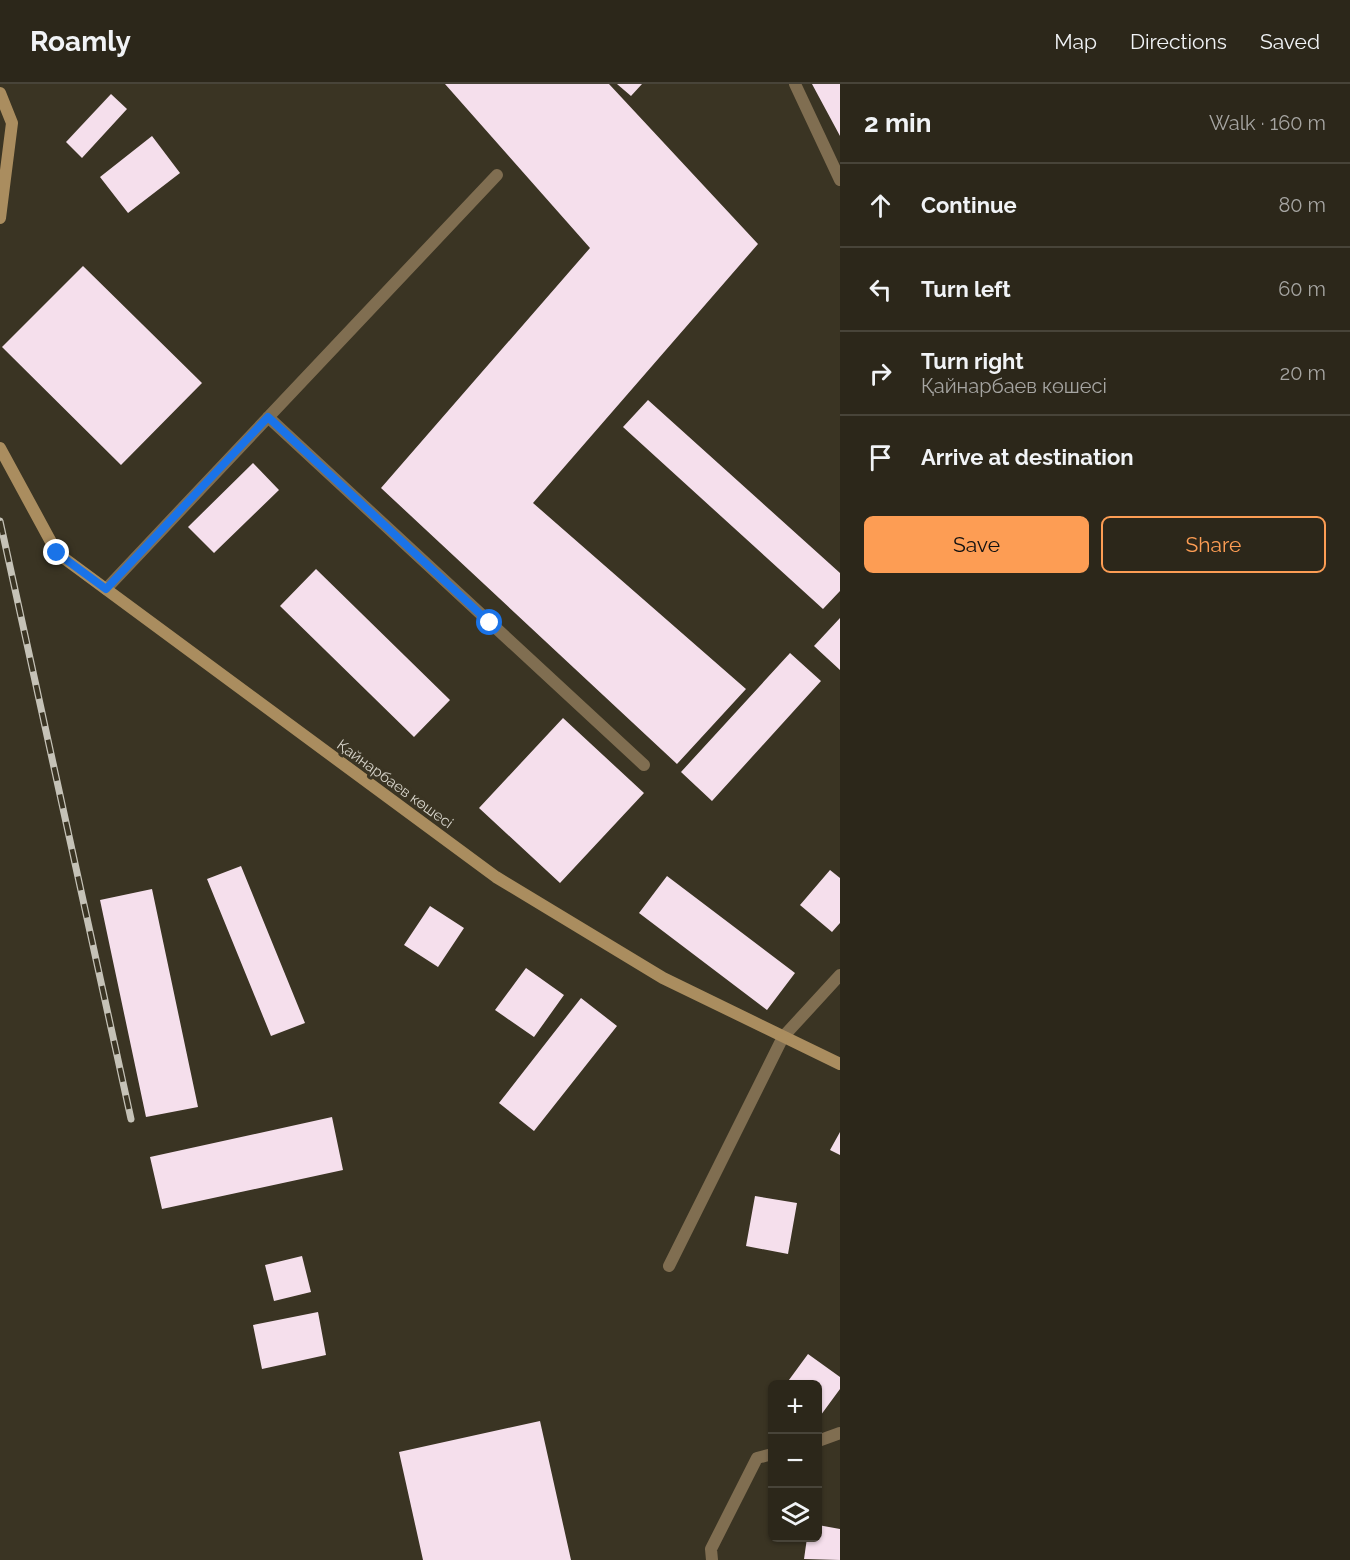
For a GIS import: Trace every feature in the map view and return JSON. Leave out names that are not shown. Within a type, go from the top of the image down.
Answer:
[{"type":"street","points":[[0,93],[12,123],[0,218]]},
{"type":"street","name":"Қайнарбаев көшесі","points":[[0,448],[57,553],[496,877],[663,978],[840,1064]]},
{"type":"lane","points":[[795,84],[840,180]]},
{"type":"lane","points":[[106,589],[497,175]]},
{"type":"lane","points":[[268,417],[644,765]]},
{"type":"lane","points":[[669,1266],[783,1037],[840,975]]},
{"type":"lane","points":[[822,1440],[840,1433]]},
{"type":"lane","points":[[712,1560],[711,1549],[757,1458],[768,1455]]},
{"type":"building","points":[[445,84],[609,84],[758,244],[533,503],[746,689],[677,764],[381,488],[590,248]]},
{"type":"building","points":[[617,84],[642,84],[631,96]]},
{"type":"building","points":[[812,84],[840,84],[840,136]]},
{"type":"building","points":[[111,94],[127,109],[82,158],[66,142]]},
{"type":"building","points":[[152,136],[180,173],[128,213],[100,177]]},
{"type":"building","points":[[83,266],[202,383],[121,465],[2,347]]},
{"type":"building","points":[[648,400],[840,573],[840,591],[823,609],[623,427]]},
{"type":"building","points":[[253,463],[279,490],[214,553],[188,527]]},
{"type":"building","points":[[316,569],[450,700],[414,737],[280,606]]},
{"type":"building","points":[[840,618],[840,670],[814,646]]},
{"type":"building","points":[[790,653],[821,681],[712,801],[681,772]]},
{"type":"building","points":[[563,718],[644,793],[560,883],[479,808]]},
{"type":"building","points":[[241,866],[305,1023],[271,1036],[207,879]]},
{"type":"building","points":[[830,870],[840,878],[840,923],[832,932],[800,905]]},
{"type":"building","points":[[667,876],[795,973],[767,1010],[639,913]]},
{"type":"building","points":[[152,889],[198,1107],[146,1117],[100,900]]},
{"type":"building","points":[[430,906],[464,928],[438,967],[404,945]]},
{"type":"building","points":[[526,968],[564,995],[534,1037],[495,1010]]},
{"type":"building","points":[[581,998],[617,1026],[534,1131],[499,1103]]},
{"type":"building","points":[[332,1117],[343,1170],[162,1209],[150,1157]]},
{"type":"building","points":[[840,1132],[840,1155],[830,1150]]},
{"type":"building","points":[[755,1196],[797,1203],[788,1254],[746,1246]]},
{"type":"building","points":[[302,1256],[311,1292],[274,1301],[265,1265]]},
{"type":"building","points":[[318,1312],[326,1355],[262,1369],[253,1325]]},
{"type":"building","points":[[808,1354],[840,1377],[840,1389],[822,1414],[822,1380],[789,1380]]},
{"type":"building","points":[[540,1421],[571,1560],[423,1560],[399,1452]]},
{"type":"building","points":[[822,1526],[840,1529],[840,1560],[804,1559],[806,1542],[822,1542]]},
{"type":"railway","points":[[0,521],[131,1119]]},
{"type":"route","points":[[57,553],[106,589],[268,417],[490,623]]}]
